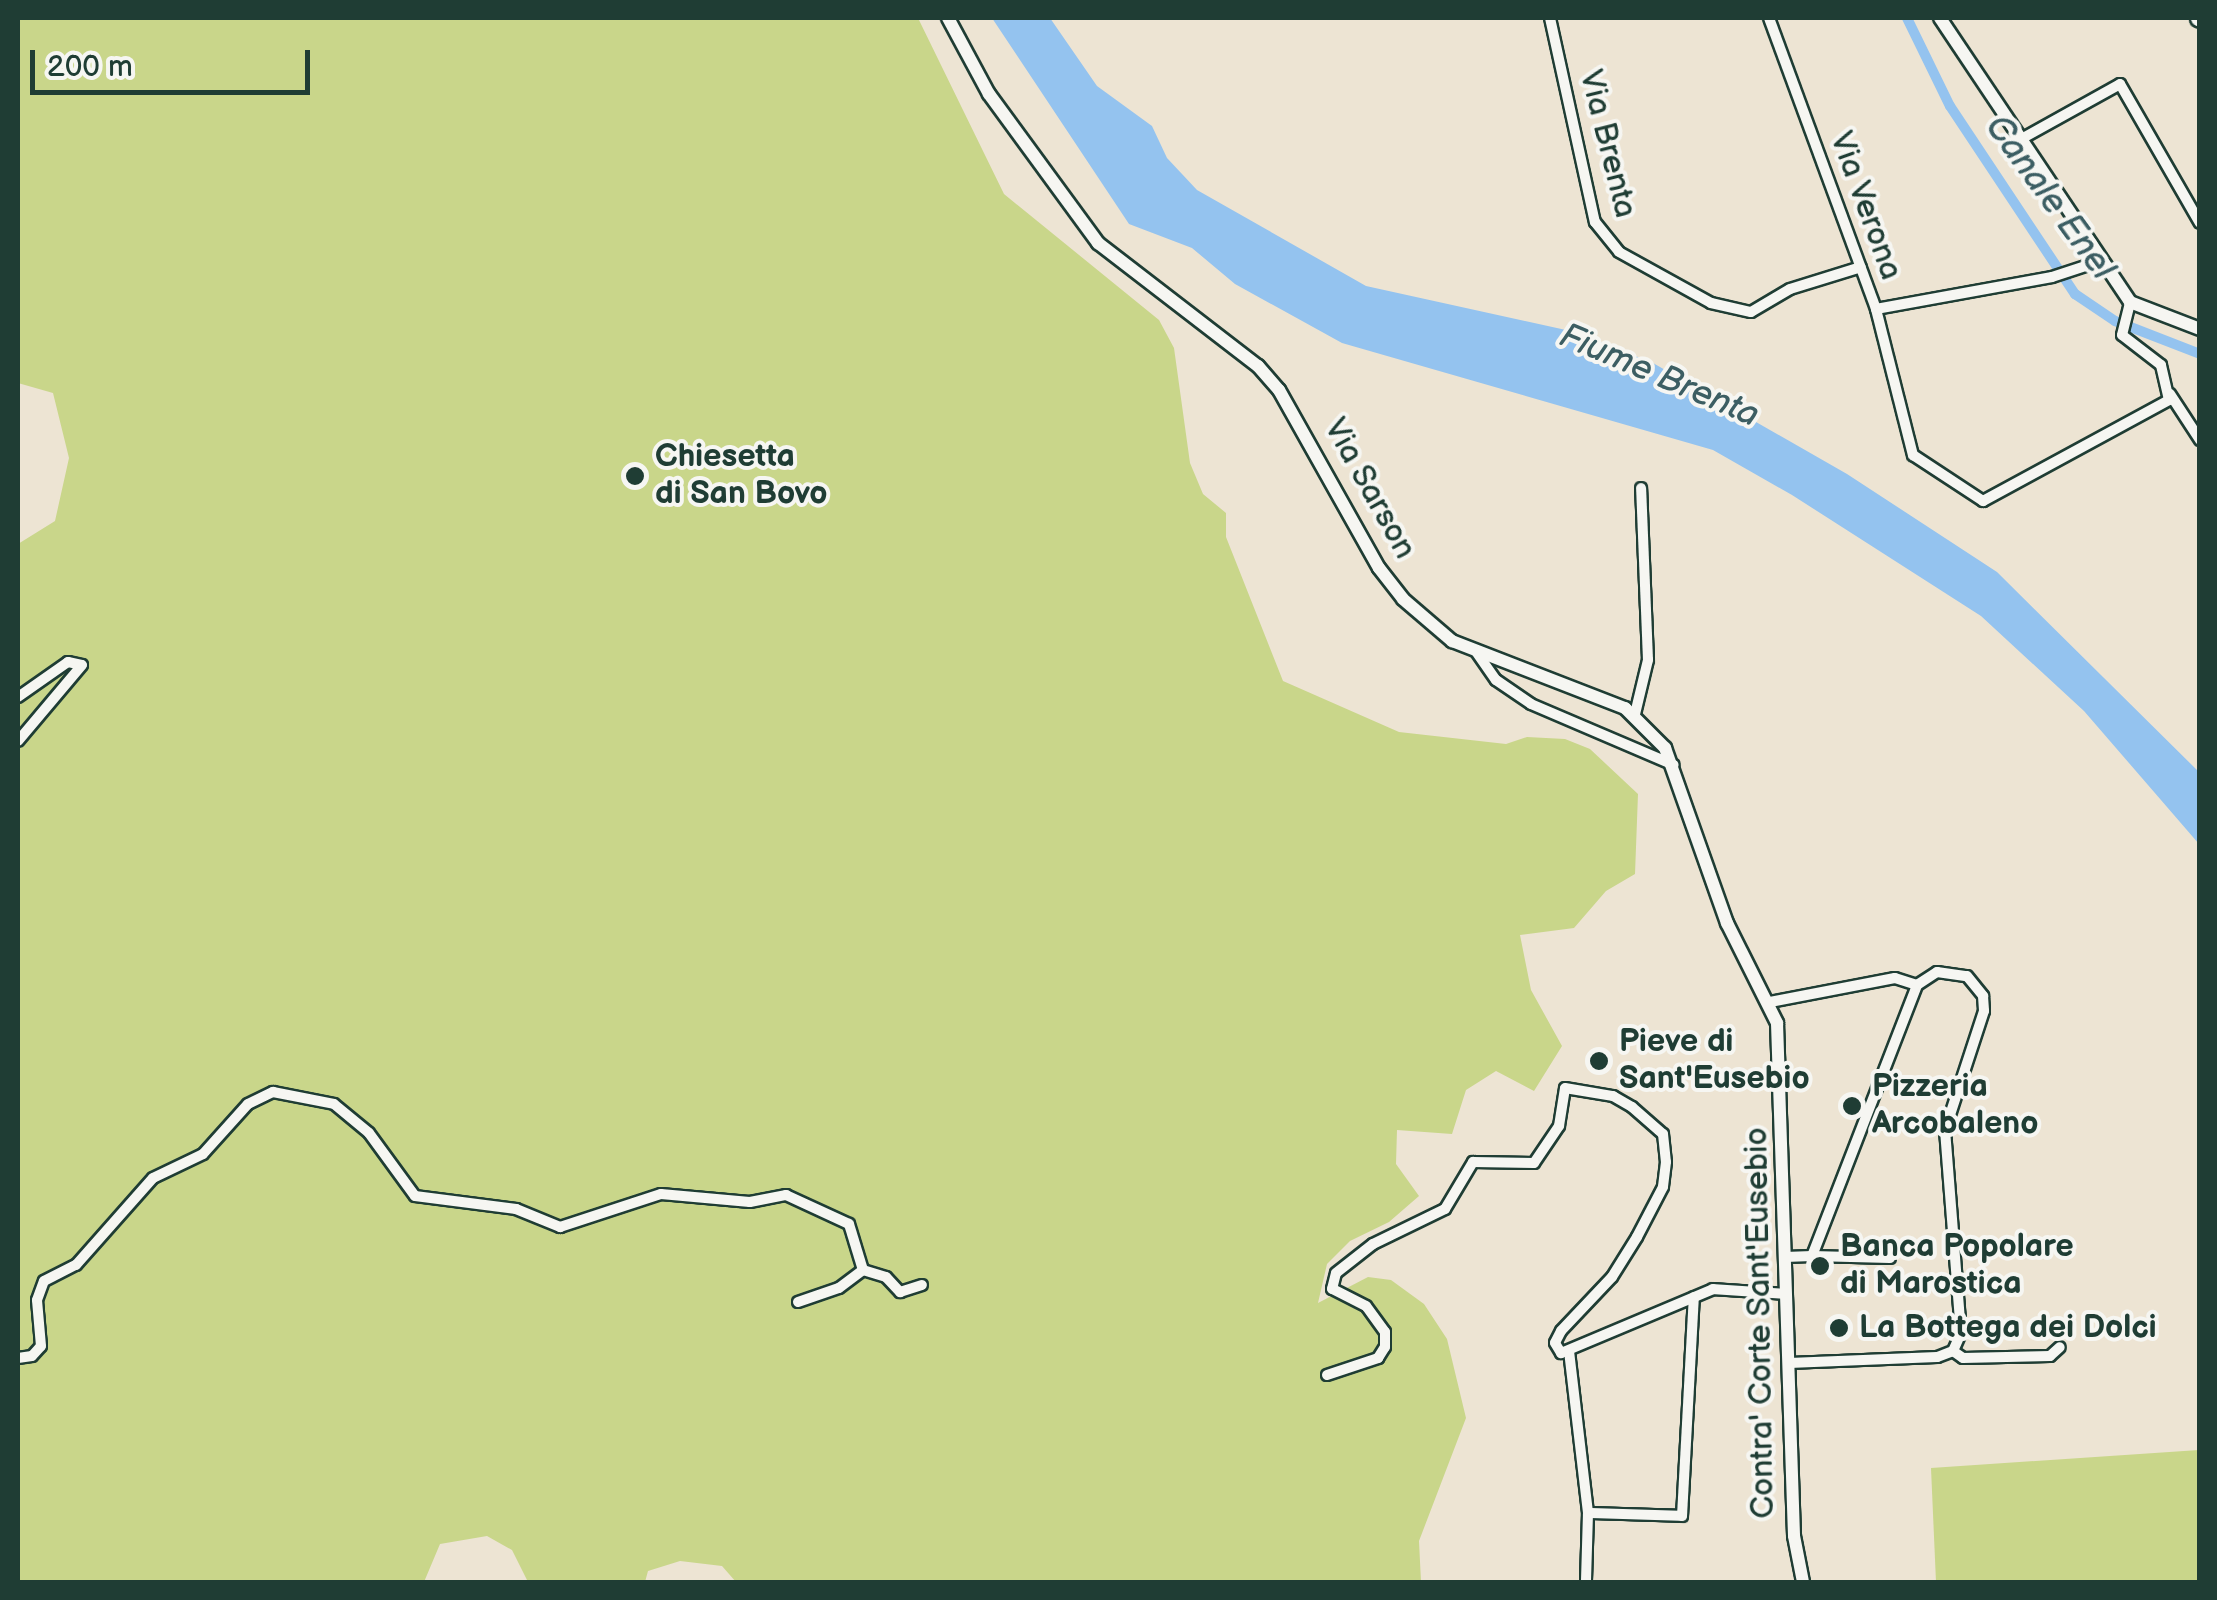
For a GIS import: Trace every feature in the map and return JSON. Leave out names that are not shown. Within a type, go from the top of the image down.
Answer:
[{"type":"street","name":"Via Sarson","points":[[948,18],[989,94],[1098,243],[1258,366],[1296,416],[1378,568],[1433,626],[1477,653],[1634,714]]},
{"type":"street","name":"Via Brenta","points":[[1550,18],[1595,222],[1618,252],[1711,303],[1751,312],[1790,289],[1861,266]]},
{"type":"street","name":"Via Verona","points":[[1769,18],[1876,309],[2076,272],[2101,261]]},
{"type":"street","points":[[1940,18],[1952,42],[2023,138],[2129,309],[2200,329]]},
{"type":"street","points":[[2023,138],[2120,84],[2200,223]]},
{"type":"street","points":[[1876,309],[1913,455],[1982,501],[2140,421],[2170,394]]},
{"type":"street","points":[[2129,309],[2122,335],[2161,365],[2170,394],[2200,440]]},
{"type":"street","points":[[1641,488],[1648,660],[1634,714],[1675,766],[1727,923],[1770,1002],[1895,978],[1916,984],[1952,972],[1967,976],[1984,996],[1984,1012],[1948,1111],[1943,1157],[1960,1334],[1953,1351],[1937,1357],[1790,1363]]},
{"type":"street","points":[[1477,653],[1496,680],[1531,704],[1675,766]]},
{"type":"street","points":[[18,697],[68,662],[82,665],[18,741]]},
{"type":"street","points":[[1812,1256],[1916,984]]},
{"type":"street","name":"Contra' Corte Sant'Eusebio","points":[[1770,1002],[1782,1054],[1794,1536],[1803,1582]]},
{"type":"street","points":[[1327,1375],[1378,1358],[1385,1347],[1385,1332],[1366,1306],[1332,1290],[1336,1273],[1373,1244],[1445,1210],[1472,1162],[1534,1162],[1559,1126],[1565,1088],[1613,1096],[1632,1106],[1663,1134],[1666,1162],[1663,1187],[1626,1257],[1561,1332],[1556,1343],[1562,1353],[1694,1297],[1736,1287],[1786,1294]]},
{"type":"street","points":[[18,1358],[32,1356],[41,1346],[37,1300],[44,1281],[76,1265],[153,1178],[203,1154],[248,1104],[273,1092],[334,1104],[369,1133],[414,1196],[516,1210],[560,1227],[661,1194],[750,1202],[796,1197],[849,1224],[863,1270]]},
{"type":"street","points":[[1785,1256],[1890,1258]]},
{"type":"street","points":[[863,1270],[886,1277],[899,1292],[922,1286]]},
{"type":"street","points":[[798,1302],[839,1288],[863,1270]]},
{"type":"street","points":[[1588,1513],[1682,1516],[1694,1297]]},
{"type":"street","points":[[1953,1351],[1963,1358],[2050,1356],[2060,1348]]},
{"type":"street","points":[[1569,1351],[1588,1513],[1586,1582]]},
{"type":"green space","points":[[18,18],[918,18],[1004,194],[1159,320],[1174,348],[1190,463],[1203,494],[1226,513],[1226,537],[1283,681],[1399,732],[1506,744],[1527,737],[1565,739],[1590,749],[1638,794],[1635,874],[1606,891],[1574,928],[1520,935],[1531,990],[1562,1046],[1534,1091],[1496,1071],[1466,1090],[1452,1134],[1397,1130],[1396,1164],[1419,1196],[1389,1222],[1350,1241],[1327,1264],[1318,1303],[1368,1277],[1391,1280],[1424,1304],[1447,1339],[1466,1418],[1419,1541],[1421,1582],[736,1582],[722,1566],[680,1561],[648,1571],[645,1582],[528,1582],[512,1550],[487,1536],[440,1544],[424,1582],[18,1582],[18,544],[55,521],[69,458],[53,393],[18,383]]},
{"type":"green space","points":[[2199,1450],[2199,1582],[1936,1582],[1931,1468]]},
{"type":"water","name":"Fiume Brenta","points":[[992,18],[1050,18],[1097,86],[1152,126],[1167,158],[1197,190],[1366,286],[1575,332],[1653,363],[1847,474],[1997,572],[2199,772],[2199,844],[2084,711],[1981,616],[1792,495],[1713,450],[1342,343],[1235,284],[1192,248],[1129,224]]},
{"type":"waterway","name":"Canale Enel","points":[[1907,18],[1950,106],[2075,294],[2115,321],[2200,354]]},
{"type":"place","name":"Chiesetta di San Bovo","points":[[635,476]]},
{"type":"place","name":"Pieve di Sant'Eusebio","points":[[1599,1061]]},
{"type":"place","name":"Pizzeria Arcobaleno","points":[[1852,1106]]},
{"type":"place","name":"Banca Popolare di Marostica","points":[[1820,1266]]},
{"type":"place","name":"La Bottega dei Dolci","points":[[1839,1328]]}]
